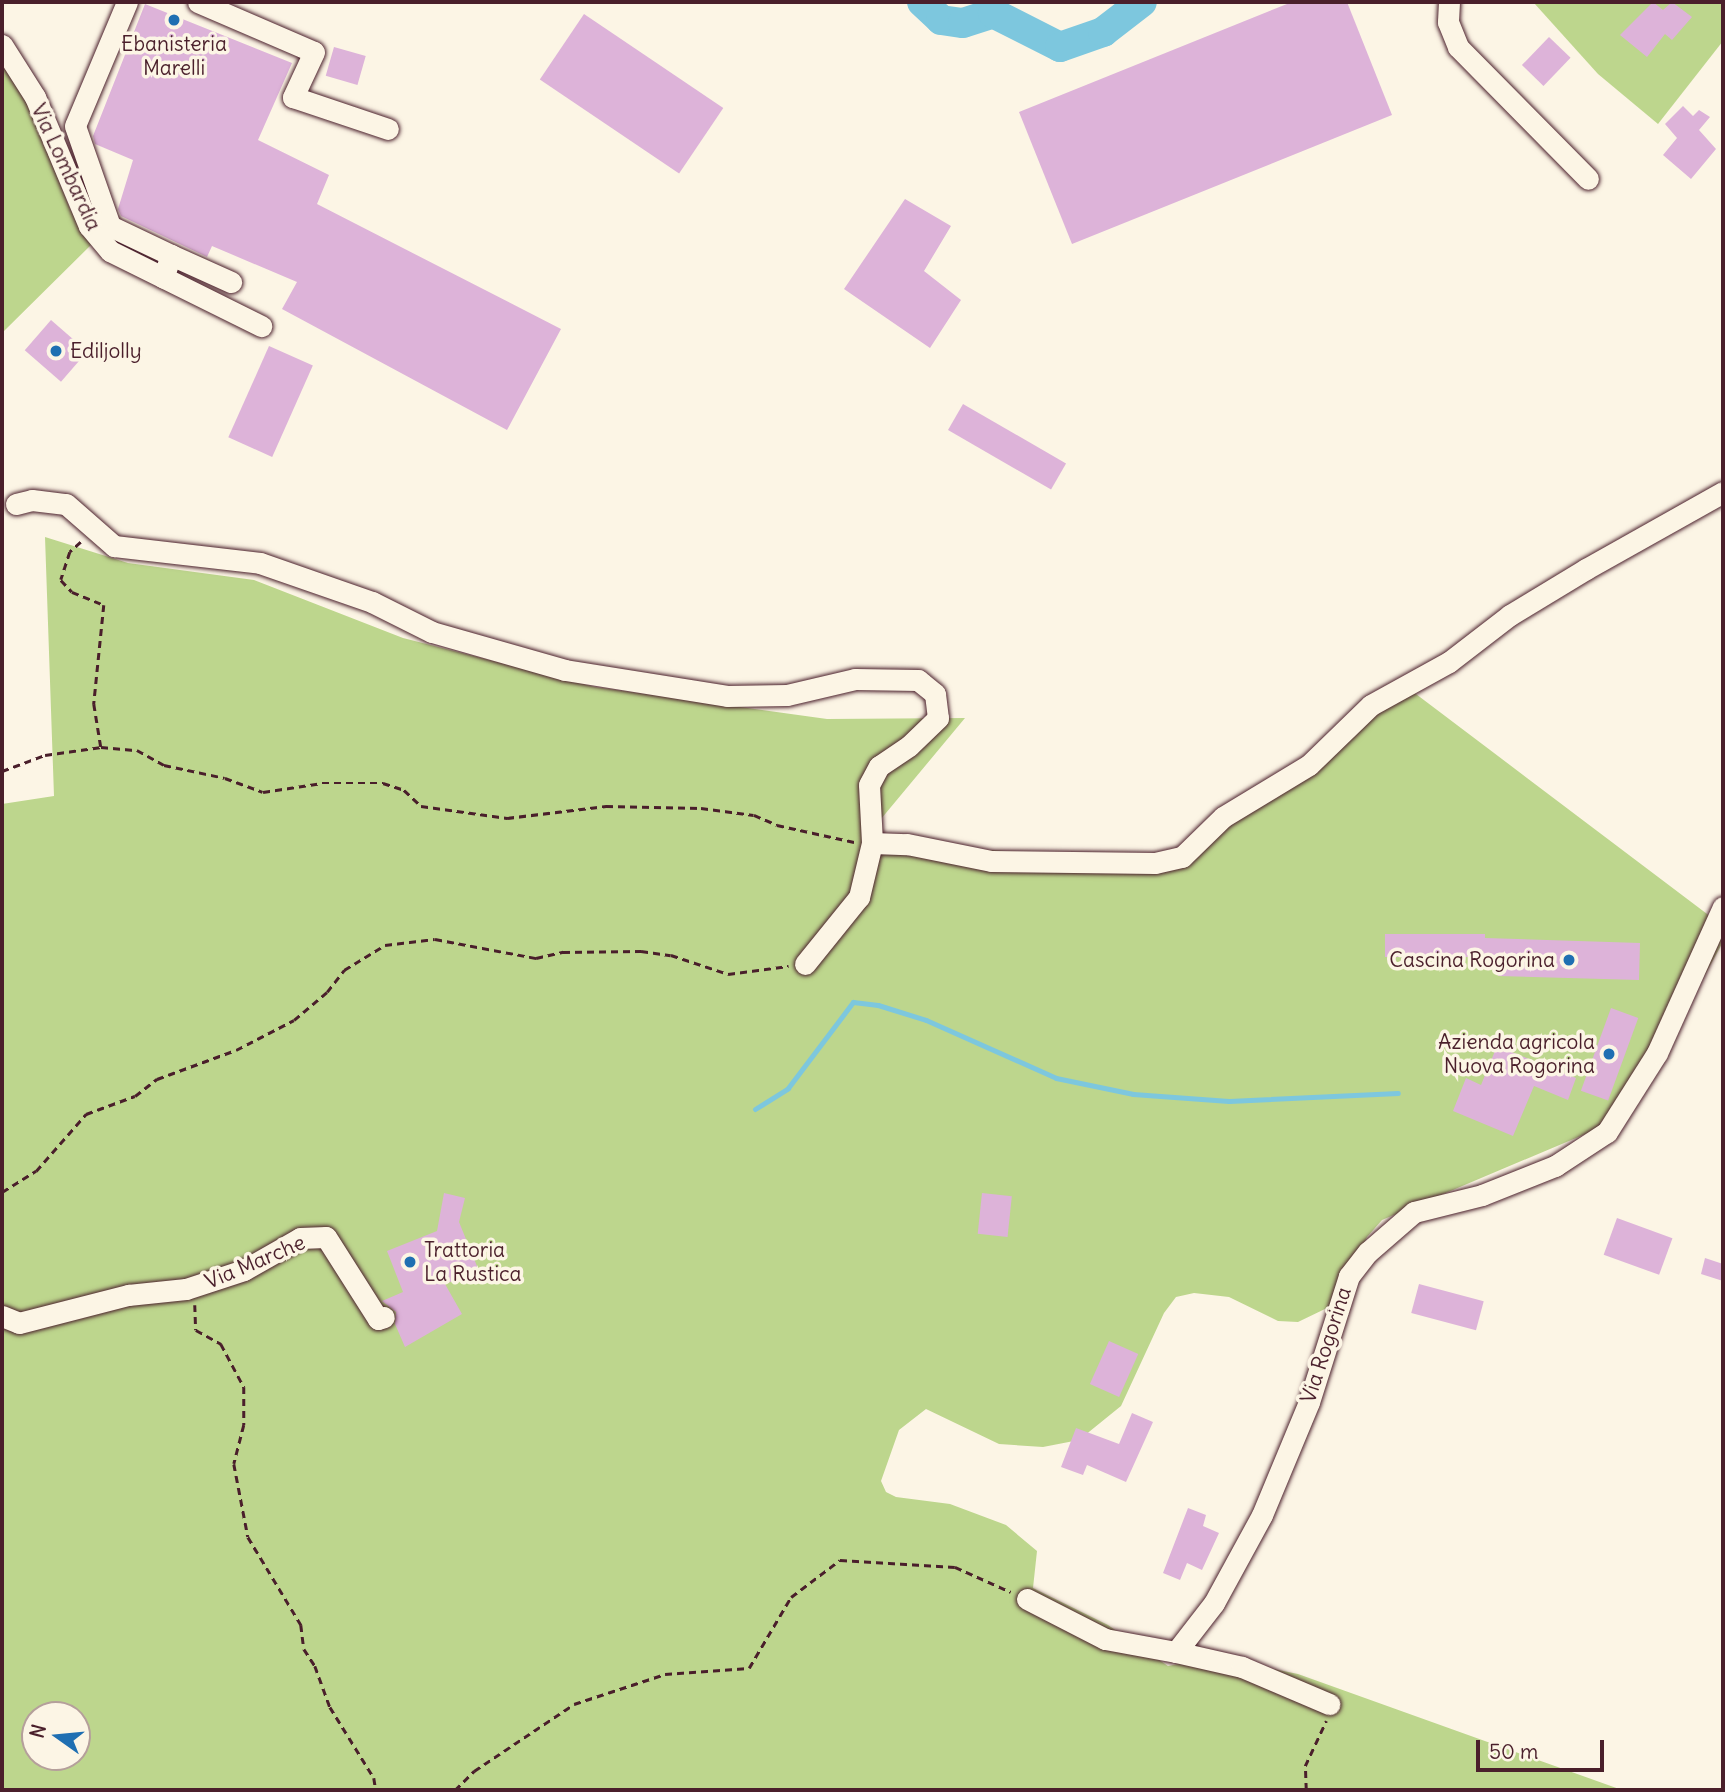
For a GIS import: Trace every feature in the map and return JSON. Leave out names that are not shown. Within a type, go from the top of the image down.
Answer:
[{"type":"street","points":[[127,2],[75,126],[110,226],[231,282]]},
{"type":"street","points":[[198,2],[314,52],[293,97],[388,129]]},
{"type":"street","points":[[1449,2],[1448,22],[1458,47],[1588,179]]},
{"type":"street","name":"Via Lombardia","points":[[2,45],[35,97],[89,226],[110,251],[261,326]]},
{"type":"street","points":[[163,278],[171,256]]},
{"type":"street","points":[[872,843],[907,844],[991,861],[1155,863],[1182,857],[1223,817],[1309,765],[1371,705],[1449,662],[1510,615],[1586,569],[1723,492]]},
{"type":"street","points":[[16,504],[66,504],[114,546],[260,563],[372,603],[432,632],[540,664],[695,692],[788,695],[855,679],[918,680],[935,694],[938,718],[909,746],[878,766],[869,785],[872,843],[859,897],[805,964]]},
{"type":"street","name":"Via Rogorina","points":[[1176,1652],[1214,1603],[1262,1515],[1309,1402],[1349,1276],[1368,1252],[1414,1212],[1482,1195],[1555,1166],[1607,1132],[1657,1053],[1723,906]]},
{"type":"street","name":"Via Marche","points":[[2,1316],[19,1323],[128,1295],[186,1289],[244,1270],[300,1238],[326,1237],[378,1319],[384,1317]]},
{"type":"street","points":[[1027,1599],[1105,1639],[1242,1667],[1329,1704]]},
{"type":"path","points":[[101,747],[94,704],[104,605],[72,592],[61,580],[70,552],[88,536],[114,546]]},
{"type":"path","points":[[2,771],[45,755],[101,747],[137,750],[164,765],[225,778],[263,792],[323,783],[383,783],[404,790],[421,806],[507,818],[606,807],[701,808],[754,815],[777,825],[872,843]]},
{"type":"path","points":[[2,1192],[36,1171],[86,1114],[135,1096],[157,1079],[236,1050],[294,1020],[327,992],[344,970],[385,945],[435,939],[536,958],[563,952],[641,951],[671,955],[728,974],[805,964]]},
{"type":"path","points":[[186,1289],[195,1301],[196,1330],[221,1343],[244,1387],[244,1425],[234,1464],[248,1537],[301,1625],[304,1649],[316,1666],[330,1707],[374,1778],[376,1790]]},
{"type":"path","points":[[455,1790],[474,1770],[574,1704],[665,1674],[749,1668],[791,1597],[840,1560],[955,1567],[1027,1599]]},
{"type":"path","points":[[1306,1790],[1305,1766],[1329,1704]]},
{"type":"green space","points":[[1723,2],[1723,41],[1658,124],[1598,74],[1534,3]]},
{"type":"green space","points":[[2,56],[29,104],[70,209],[95,241],[2,333]]},
{"type":"green space","points":[[45,537],[128,563],[254,580],[403,638],[595,687],[827,719],[965,718],[881,819],[873,843],[1170,861],[1408,688],[1723,926],[1723,942],[1628,1116],[1382,1220],[1367,1237],[1341,1294],[1327,1308],[1298,1322],[1278,1321],[1229,1297],[1194,1293],[1176,1297],[1164,1313],[1121,1406],[1079,1440],[1043,1447],[999,1444],[926,1409],[899,1430],[881,1481],[886,1492],[896,1497],[950,1504],[1006,1525],[1037,1551],[1033,1588],[1108,1625],[1168,1666],[1215,1657],[1298,1674],[1622,1790],[2,1790],[2,804],[54,796]]},
{"type":"building","points":[[1292,2],[1347,2],[1392,115],[1072,244],[1019,112]]},
{"type":"building","points":[[1653,2],[1663,10],[1672,2],[1692,17],[1672,40],[1665,34],[1647,57],[1620,35]]},
{"type":"building","points":[[145,4],[292,63],[258,140],[329,175],[317,204],[561,329],[507,430],[282,309],[297,282],[212,246],[207,257],[121,216],[118,209],[133,160],[95,144],[93,136]]},
{"type":"building","points":[[584,14],[723,108],[679,173],[540,79]]},
{"type":"building","points":[[1549,37],[1571,58],[1543,86],[1522,65]]},
{"type":"building","points":[[334,47],[366,56],[357,85],[326,76]]},
{"type":"building","points":[[1683,106],[1693,116],[1699,110],[1710,117],[1699,130],[1716,149],[1691,179],[1663,155],[1677,138],[1665,124]]},
{"type":"building","points":[[905,199],[951,226],[924,271],[961,300],[930,348],[844,289]]},
{"type":"building","name":"Ediljolly","points":[[51,320],[87,351],[61,382],[25,350]]},
{"type":"building","points":[[269,346],[313,366],[272,457],[228,437]]},
{"type":"building","points":[[963,404],[1066,463],[1051,489],[948,430]]},
{"type":"building","name":"Cascina Rogorina","points":[[1385,934],[1485,934],[1485,938],[1640,943],[1639,980],[1498,976],[1499,957],[1385,957]]},
{"type":"building","name":"Azienda agricola Nuova Rogorina","points":[[1611,1008],[1638,1018],[1608,1101],[1581,1091]]},
{"type":"building","points":[[1497,1046],[1576,1078],[1568,1100],[1534,1086],[1513,1136],[1453,1111],[1466,1078],[1481,1085]]},
{"type":"building","points":[[444,1193],[465,1198],[459,1222],[479,1271],[445,1284],[462,1314],[405,1347],[395,1324],[396,1312],[382,1301],[403,1292],[387,1251],[437,1231]]},
{"type":"building","points":[[982,1193],[1012,1196],[1008,1237],[978,1234]]},
{"type":"building","points":[[1617,1218],[1672,1238],[1659,1275],[1604,1255]]},
{"type":"building","points":[[1705,1258],[1723,1264],[1723,1281],[1701,1274]]},
{"type":"building","points":[[1419,1284],[1484,1301],[1476,1330],[1411,1313]]},
{"type":"building","points":[[1109,1341],[1138,1354],[1119,1397],[1090,1384]]},
{"type":"building","points":[[1132,1413],[1153,1422],[1126,1482],[1087,1465],[1083,1475],[1061,1467],[1076,1428],[1119,1444]]},
{"type":"building","points":[[1188,1508],[1206,1515],[1203,1526],[1219,1533],[1202,1570],[1187,1563],[1180,1580],[1163,1573]]},
{"type":"waterway","points":[[922,2],[941,20],[963,23],[993,13],[1060,47],[1103,32],[1142,2]]},
{"type":"waterway","points":[[755,1109],[788,1088],[853,1002],[878,1005],[926,1020],[1056,1078],[1133,1094],[1229,1101],[1398,1093]]},
{"type":"place","name":"Ebanisteria Marelli","points":[[174,20]]},
{"type":"place","name":"Ediljolly","points":[[56,351]]},
{"type":"place","name":"Cascina Rogorina","points":[[1569,960]]},
{"type":"place","name":"Azienda agricola Nuova Rogorina","points":[[1609,1054]]},
{"type":"place","name":"Trattoria La Rustica","points":[[410,1262]]}]
